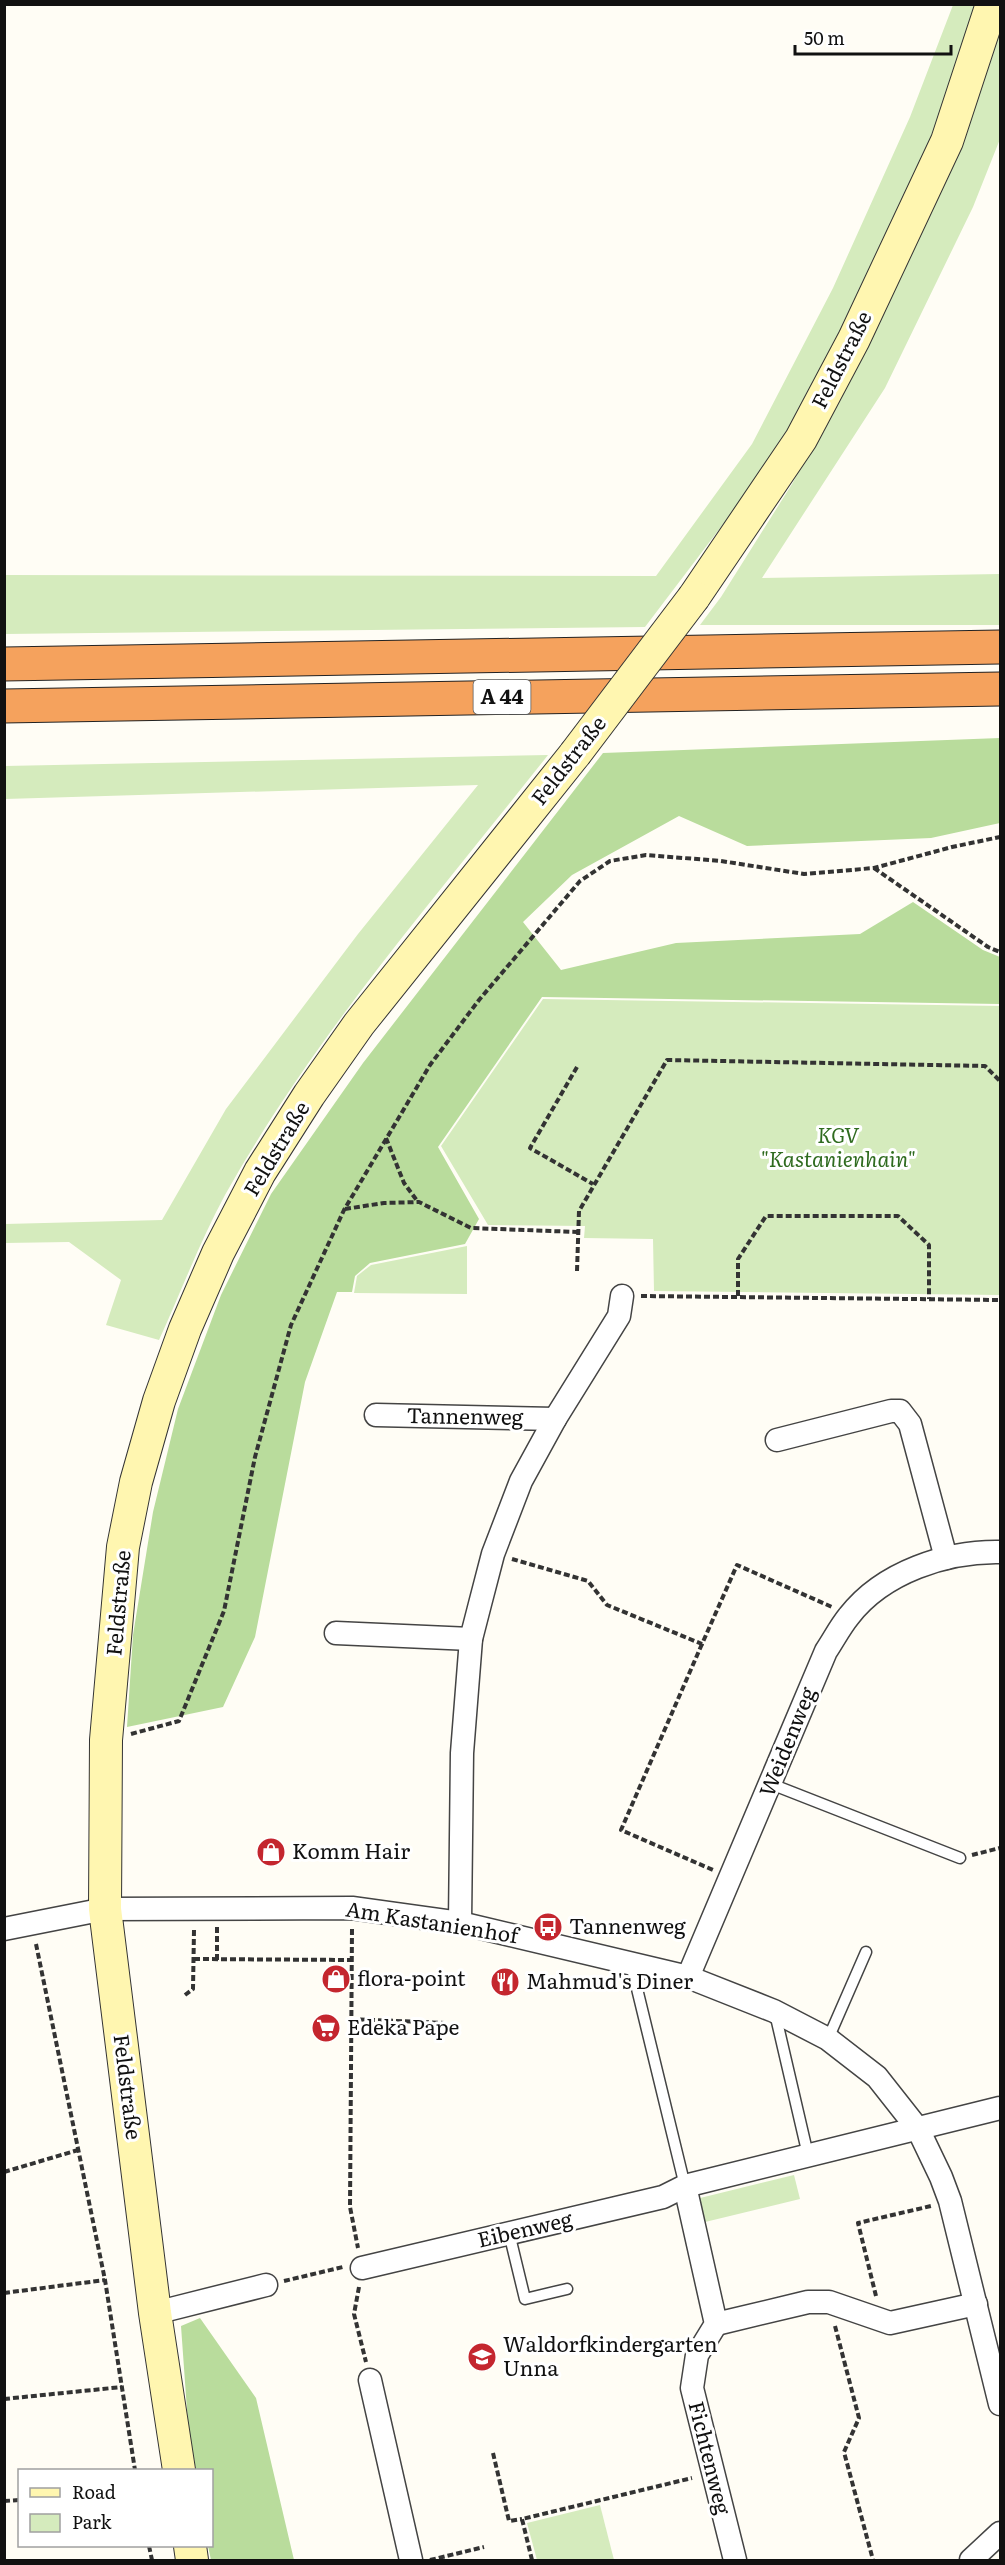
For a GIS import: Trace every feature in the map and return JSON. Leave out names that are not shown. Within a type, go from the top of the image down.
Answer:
[{"type":"highway","name":"A 44","points":[[4,664],[1000,647]]},
{"type":"highway","name":"A 44","points":[[4,706],[1000,689]]},
{"type":"main road","name":"Feldstraße","points":[[179,2469],[155,2313],[105,1909],[106,1740],[123,1547],[136,1482],[159,1401],[185,1329],[218,1253],[260,1172],[309,1095],[359,1024],[575,754],[694,597],[801,439],[854,339],[947,141],[992,4]]},
{"type":"street","name":"Tannenweg","points":[[460,1923],[462,1753],[471,1639],[493,1554],[521,1481],[555,1419],[619,1316],[622,1296]]},
{"type":"street","points":[[777,1440],[891,1411],[900,1411],[910,1424],[946,1557]]},
{"type":"street","name":"Tannenweg","points":[[375,1415],[555,1419]]},
{"type":"street","name":"Weidenweg","points":[[688,1977],[826,1651],[849,1615],[882,1586],[911,1569],[946,1557],[1000,1552]]},
{"type":"street","points":[[336,1633],[471,1639]]},
{"type":"street","name":"Am Kastanienhof","points":[[4,1929],[105,1909],[352,1908],[460,1923],[631,1963],[688,1977],[774,2011],[828,2039],[877,2077],[918,2129],[950,2201],[1000,2404]]},
{"type":"street","name":"Eibenweg","points":[[362,2268],[663,2198],[685,2186],[1000,2108]]},
{"type":"street","points":[[685,2186],[716,2324],[808,2302],[829,2302],[890,2323],[976,2304]]},
{"type":"street","points":[[155,2313],[266,2285]]},
{"type":"street","name":"Fichtenweg","points":[[716,2324],[697,2355],[692,2388],[735,2560]]},
{"type":"street","points":[[370,2380],[411,2560]]},
{"type":"street","points":[[971,2560],[1000,2533]]},
{"type":"lane","points":[[771,1784],[960,1858]]},
{"type":"lane","points":[[828,2039],[866,1952]]},
{"type":"lane","points":[[631,1963],[685,2186]]},
{"type":"lane","points":[[774,2011],[808,2156]]},
{"type":"lane","points":[[509,2233],[525,2299],[567,2289]]},
{"type":"path","points":[[106,1740],[179,1721],[224,1611],[255,1457],[291,1325],[344,1210],[430,1065],[479,1000],[580,881],[610,861],[646,855],[721,861],[804,874],[874,868],[1000,837]]},
{"type":"path","points":[[874,868],[1000,952]]},
{"type":"path","points":[[577,1271],[579,1211],[667,1060],[985,1066],[1000,1081]]},
{"type":"path","points":[[577,1067],[530,1148],[593,1184]]},
{"type":"path","points":[[386,1138],[404,1183],[419,1202],[471,1228],[577,1232]]},
{"type":"path","points":[[344,1210],[384,1203],[419,1202]]},
{"type":"path","points":[[738,1296],[738,1259],[766,1216],[898,1216],[929,1245],[929,1299]]},
{"type":"path","points":[[622,1296],[1000,1300]]},
{"type":"path","points":[[493,1554],[588,1581],[607,1605],[702,1644]]},
{"type":"path","points":[[730,1878],[621,1830],[737,1565],[849,1615]]},
{"type":"path","points":[[960,1858],[1000,1848]]},
{"type":"path","points":[[352,1908],[350,2207],[362,2268],[354,2314],[370,2380]]},
{"type":"path","points":[[217,1936],[217,1960]]},
{"type":"path","points":[[185,1995],[193,1989],[194,1940]]},
{"type":"path","points":[[194,1959],[351,1960]]},
{"type":"path","points":[[42,1970],[105,2280],[135,2469]]},
{"type":"path","points":[[351,2019],[444,2023]]},
{"type":"path","points":[[4,2172],[78,2150]]},
{"type":"path","points":[[882,2320],[858,2223],[950,2201]]},
{"type":"path","points":[[266,2285],[343,2267],[362,2268]]},
{"type":"path","points":[[4,2293],[105,2280]]},
{"type":"path","points":[[829,2302],[859,2418],[844,2452],[873,2560]]},
{"type":"path","points":[[4,2398],[122,2387]]},
{"type":"path","points":[[493,2454],[510,2521],[714,2473]]},
{"type":"path","points":[[522,2518],[532,2560]]},
{"type":"path","points":[[430,2560],[484,2547]]},
{"type":"green space","points":[[953,5],[979,5],[936,140],[848,330],[768,465],[645,627],[5,634],[4,575],[656,576],[752,444],[833,288],[910,117]]},
{"type":"green space","points":[[1000,23],[1000,139],[973,207],[885,388],[762,578],[1000,574],[1000,625],[700,625],[721,597],[792,484],[863,354]]},
{"type":"green space","points":[[1000,738],[1000,823],[931,838],[747,846],[679,816],[572,875],[523,922],[561,970],[676,943],[860,934],[913,902],[983,950],[1000,957],[1000,1004],[542,997],[438,1147],[479,1219],[465,1244],[370,1263],[355,1276],[352,1292],[337,1292],[305,1382],[255,1637],[223,1707],[127,1727],[133,1635],[153,1512],[178,1409],[221,1295],[271,1194],[363,1063],[603,753]]},
{"type":"green space","points":[[548,755],[378,969],[297,1079],[260,1136],[216,1212],[159,1340],[106,1325],[121,1280],[69,1242],[5,1243],[5,1224],[162,1220],[226,1109],[358,934],[478,785],[5,799],[5,766]]},
{"type":"green space","name":"KGV \"Kastanienhain\"","points":[[543,999],[1000,1006],[1000,1295],[654,1291],[653,1239],[584,1238],[585,1226],[488,1225],[441,1146]]},
{"type":"green space","points":[[467,1246],[467,1294],[354,1293],[357,1276],[371,1265]]},
{"type":"green space","points":[[794,2175],[800,2199],[701,2223],[696,2199]]},
{"type":"green space","points":[[200,2318],[256,2398],[294,2560],[211,2560],[208,2547],[213,2547],[213,2469],[196,2469],[188,2424],[181,2326]]},
{"type":"green space","points":[[600,2505],[614,2560],[537,2560],[527,2523]]},
{"type":"place","name":"Komm Hair","points":[[271,1852]]},
{"type":"place","name":"Tannenweg","points":[[548,1927]]},
{"type":"place","name":"flora-point","points":[[336,1979]]},
{"type":"place","name":"Mahmud's Diner","points":[[505,1982]]},
{"type":"place","name":"Edeka Pape","points":[[326,2028]]},
{"type":"place","name":"Waldorfkindergarten Unna","points":[[482,2357]]}]
